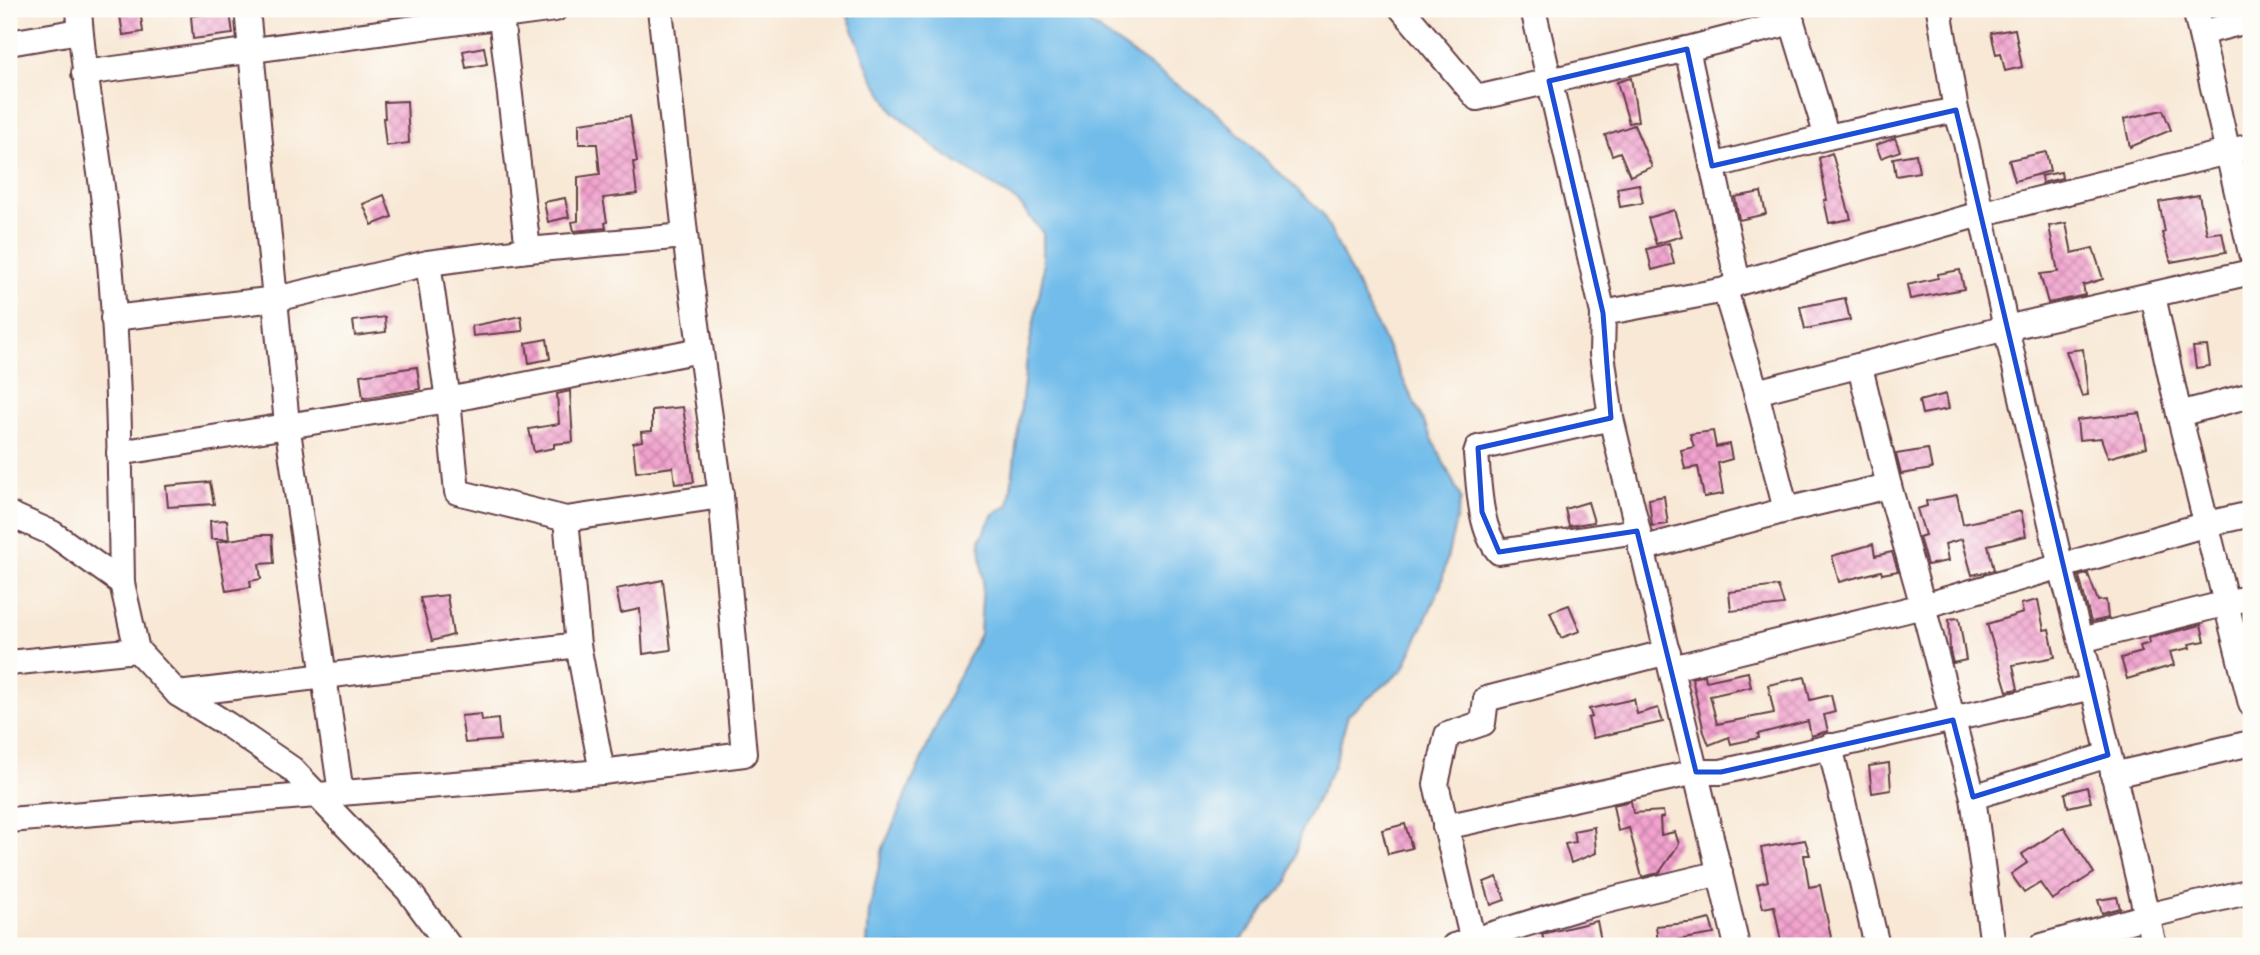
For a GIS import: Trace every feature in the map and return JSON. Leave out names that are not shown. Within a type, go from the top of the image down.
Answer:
[{"type":"street","points":[[247,9],[287,424],[322,677],[329,794]]},
{"type":"street","points":[[84,74],[252,52],[501,13],[555,9]]},
{"type":"street","points":[[9,820],[602,772],[744,754],[721,495],[685,236],[660,9]]},
{"type":"street","points":[[1402,9],[1477,98],[1687,49],[1790,15],[1827,137]]},
{"type":"street","points":[[1533,9],[1603,313],[1602,355],[1611,418],[1737,946]]},
{"type":"street","points":[[1939,9],[1956,110],[1966,143],[2006,328],[2061,567],[2093,687],[2154,946]]},
{"type":"street","points":[[501,13],[528,250]]},
{"type":"street","points":[[9,43],[80,20],[84,74],[106,219],[119,453],[122,583],[137,650],[178,694],[329,794],[408,890],[449,946]]},
{"type":"street","points":[[2251,20],[2198,21],[2240,149],[2251,253]]},
{"type":"street","points":[[1687,49],[1712,166],[1731,286],[1786,510]]},
{"type":"street","points":[[1712,166],[1827,137],[1956,110]]},
{"type":"street","points":[[1603,313],[1731,286],[1980,214],[2240,149]]},
{"type":"street","points":[[113,317],[276,299],[428,263],[528,250],[685,236]]},
{"type":"street","points":[[428,263],[448,400],[457,492],[566,519],[721,495]]},
{"type":"street","points":[[1756,392],[2006,328],[2251,272]]},
{"type":"street","points":[[2153,296],[2179,414],[2251,704]]},
{"type":"street","points":[[119,453],[448,400],[700,350]]},
{"type":"street","points":[[1860,367],[1889,486],[1973,797],[1993,946]]},
{"type":"street","points":[[2179,414],[2251,395]]},
{"type":"street","points":[[1611,418],[1478,448],[1476,454],[1482,512],[1494,547],[1499,552],[1639,540],[1889,486]]},
{"type":"street","points":[[9,514],[52,533],[122,583]]},
{"type":"street","points":[[1720,873],[1581,907],[1467,944],[1436,783],[1447,735],[1483,723],[1486,699],[1923,606],[2207,524],[2251,514]]},
{"type":"street","points":[[566,519],[578,645],[602,772]]},
{"type":"street","points":[[2081,640],[2251,597]]},
{"type":"street","points":[[178,694],[578,645]]},
{"type":"street","points":[[9,663],[137,650]]},
{"type":"street","points":[[1445,827],[1696,772],[1721,772],[2093,687]]},
{"type":"street","points":[[1973,797],[2110,765],[2251,743]]},
{"type":"street","points":[[1830,746],[1877,946]]},
{"type":"street","points":[[2042,946],[2147,916],[2251,891]]},
{"type":"highlighted area","points":[[1687,49],[1712,166],[1956,110],[2108,755],[1973,797],[1953,720],[1721,772],[1696,772],[1637,531],[1499,552],[1482,512],[1478,448],[1611,418],[1603,313],[1549,81]]},
{"type":"water","points":[[845,9],[1081,9],[1092,25],[1212,109],[1322,213],[1461,498],[1441,585],[1403,670],[1348,715],[1334,766],[1301,831],[1288,882],[1237,946],[867,946],[869,912],[883,848],[955,683],[980,634],[983,582],[980,540],[993,514],[1009,505],[1027,358],[1043,275],[1043,233],[1017,201],[942,153],[894,112],[870,73]]},
{"type":"building","points":[[119,9],[140,9],[143,32],[123,35]]},
{"type":"building","points":[[230,12],[233,34],[193,39],[191,16]]},
{"type":"building","points":[[2015,29],[2022,67],[2005,71],[2001,53],[1996,54],[1991,33]]},
{"type":"building","points":[[484,47],[487,64],[466,68],[463,51]]},
{"type":"building","points":[[1631,78],[1638,121],[1629,123],[1617,82]]},
{"type":"building","points":[[407,101],[409,143],[386,146],[384,102]]},
{"type":"building","points":[[2163,110],[2171,130],[2130,147],[2124,119]]},
{"type":"building","points":[[630,116],[637,162],[633,162],[637,194],[603,198],[606,228],[574,231],[572,222],[578,221],[578,177],[600,174],[597,144],[579,144],[579,123]]},
{"type":"building","points":[[1634,125],[1652,167],[1630,176],[1620,152],[1612,155],[1605,135]]},
{"type":"building","points":[[1895,138],[1900,151],[1881,158],[1876,145]]},
{"type":"building","points":[[2046,152],[2050,171],[2015,181],[2009,160]]},
{"type":"building","points":[[1832,153],[1851,219],[1829,223],[1819,158]]},
{"type":"building","points":[[1916,154],[1919,172],[1896,176],[1893,158]]},
{"type":"building","points":[[2061,172],[2062,178],[2042,183],[2041,176]]},
{"type":"building","points":[[1639,184],[1643,203],[1620,207],[1617,188]]},
{"type":"building","points":[[1761,192],[1766,214],[1739,220],[1735,197]]},
{"type":"building","points":[[384,195],[392,217],[372,225],[363,204]]},
{"type":"building","points":[[2199,195],[2207,234],[2222,232],[2226,252],[2171,262],[2162,233],[2165,232],[2159,202]]},
{"type":"building","points":[[565,198],[569,217],[548,222],[544,202]]},
{"type":"building","points":[[1674,210],[1682,236],[1656,244],[1648,218]]},
{"type":"building","points":[[2066,223],[2072,253],[2093,248],[2103,279],[2083,285],[2085,295],[2048,303],[2040,274],[2058,272],[2049,226]]},
{"type":"building","points":[[1669,243],[1674,264],[1652,270],[1647,249]]},
{"type":"building","points":[[1960,270],[1964,289],[1910,299],[1907,285],[1938,278],[1938,274]]},
{"type":"building","points":[[1845,298],[1850,320],[1805,329],[1800,307]]},
{"type":"building","points":[[521,316],[523,331],[473,336],[472,326]]},
{"type":"building","points":[[385,317],[386,332],[355,336],[353,321]]},
{"type":"building","points":[[547,339],[550,359],[529,363],[526,343]]},
{"type":"building","points":[[2207,346],[2210,366],[2196,368],[2193,347]]},
{"type":"building","points":[[2083,349],[2088,395],[2082,396],[2066,351]]},
{"type":"building","points":[[417,367],[420,389],[363,398],[360,375]]},
{"type":"building","points":[[570,391],[573,442],[554,444],[554,448],[534,452],[529,429],[559,424],[557,394]]},
{"type":"building","points":[[1946,394],[1949,409],[1922,414],[1919,401]]},
{"type":"building","points":[[683,407],[694,482],[675,484],[673,467],[636,472],[633,443],[642,441],[641,432],[652,431],[652,410]]},
{"type":"building","points":[[2140,413],[2147,447],[2108,458],[2101,438],[2079,440],[2077,420]]},
{"type":"building","points":[[1713,431],[1716,447],[1729,444],[1732,459],[1718,463],[1723,494],[1704,497],[1698,467],[1685,469],[1681,450],[1694,447],[1690,434]]},
{"type":"building","points":[[1928,449],[1932,469],[1901,474],[1896,454]]},
{"type":"building","points":[[210,482],[214,504],[168,507],[166,486]]},
{"type":"building","points":[[1957,495],[1963,524],[2021,511],[2026,536],[1988,545],[1994,570],[1972,575],[1962,539],[1945,544],[1948,561],[1927,565],[1919,537],[1925,535],[1917,509],[1927,506],[1926,501]]},
{"type":"building","points":[[1664,496],[1668,524],[1652,526],[1649,499]]},
{"type":"building","points":[[1588,502],[1594,522],[1569,526],[1565,509]]},
{"type":"building","points":[[227,520],[229,539],[211,539],[210,521]]},
{"type":"building","points":[[272,535],[274,563],[259,564],[261,579],[250,581],[251,587],[226,591],[217,542]]},
{"type":"building","points":[[1873,544],[1875,556],[1892,552],[1898,571],[1882,574],[1881,571],[1839,582],[1832,556]]},
{"type":"building","points":[[2088,574],[2098,601],[2106,600],[2108,618],[2091,622],[2079,576]]},
{"type":"building","points":[[663,580],[671,650],[643,654],[640,609],[621,613],[616,589]]},
{"type":"building","points":[[1778,586],[1784,605],[1731,611],[1729,592]]},
{"type":"building","points":[[447,595],[453,635],[432,641],[420,598]]},
{"type":"building","points":[[2038,600],[2044,630],[2049,629],[2055,657],[2013,665],[2018,689],[2007,691],[1987,624],[2023,613],[2021,604]]},
{"type":"building","points":[[1569,605],[1580,631],[1561,638],[1550,612]]},
{"type":"building","points":[[1959,618],[1966,660],[1953,663],[1949,619]]},
{"type":"building","points":[[2201,625],[2205,641],[2189,644],[2190,648],[2170,652],[2174,665],[2127,679],[2121,658],[2142,652],[2140,646],[2150,643],[2149,638]]},
{"type":"building","points":[[1748,672],[1751,687],[1710,696],[1717,724],[1774,713],[1768,685],[1805,677],[1810,700],[1831,695],[1835,712],[1824,715],[1828,731],[1811,736],[1808,721],[1758,734],[1759,738],[1731,744],[1729,737],[1709,745],[1692,678],[1705,675],[1706,681]]},
{"type":"building","points":[[1634,699],[1637,714],[1658,708],[1663,722],[1593,738],[1588,718],[1592,717],[1589,709]]},
{"type":"building","points":[[481,714],[482,721],[498,719],[500,740],[465,743],[461,716]]},
{"type":"building","points":[[1889,763],[1891,790],[1872,793],[1869,766]]},
{"type":"building","points":[[2087,787],[2091,802],[2068,807],[2065,793]]},
{"type":"building","points":[[1631,801],[1633,813],[1663,811],[1664,817],[1660,818],[1661,835],[1675,832],[1679,844],[1659,873],[1642,877],[1629,828],[1618,831],[1613,805]]},
{"type":"building","points":[[1405,824],[1412,848],[1388,854],[1382,830]]},
{"type":"building","points":[[1594,827],[1596,853],[1571,863],[1565,844],[1576,842],[1573,831]]},
{"type":"building","points":[[2064,827],[2094,873],[2052,900],[2040,883],[2024,893],[2011,874],[2027,863],[2022,854]]},
{"type":"building","points":[[1805,840],[1810,855],[1804,855],[1809,887],[1820,885],[1833,946],[1812,946],[1812,940],[1782,946],[1774,906],[1763,908],[1757,884],[1768,881],[1761,848]]},
{"type":"building","points":[[1497,877],[1505,900],[1491,905],[1484,882]]},
{"type":"building","points":[[2117,897],[2120,908],[2102,913],[2098,900]]},
{"type":"building","points":[[1710,919],[1714,934],[1658,943],[1656,926]]},
{"type":"building","points":[[1597,921],[1602,946],[1545,946],[1542,934]]}]
